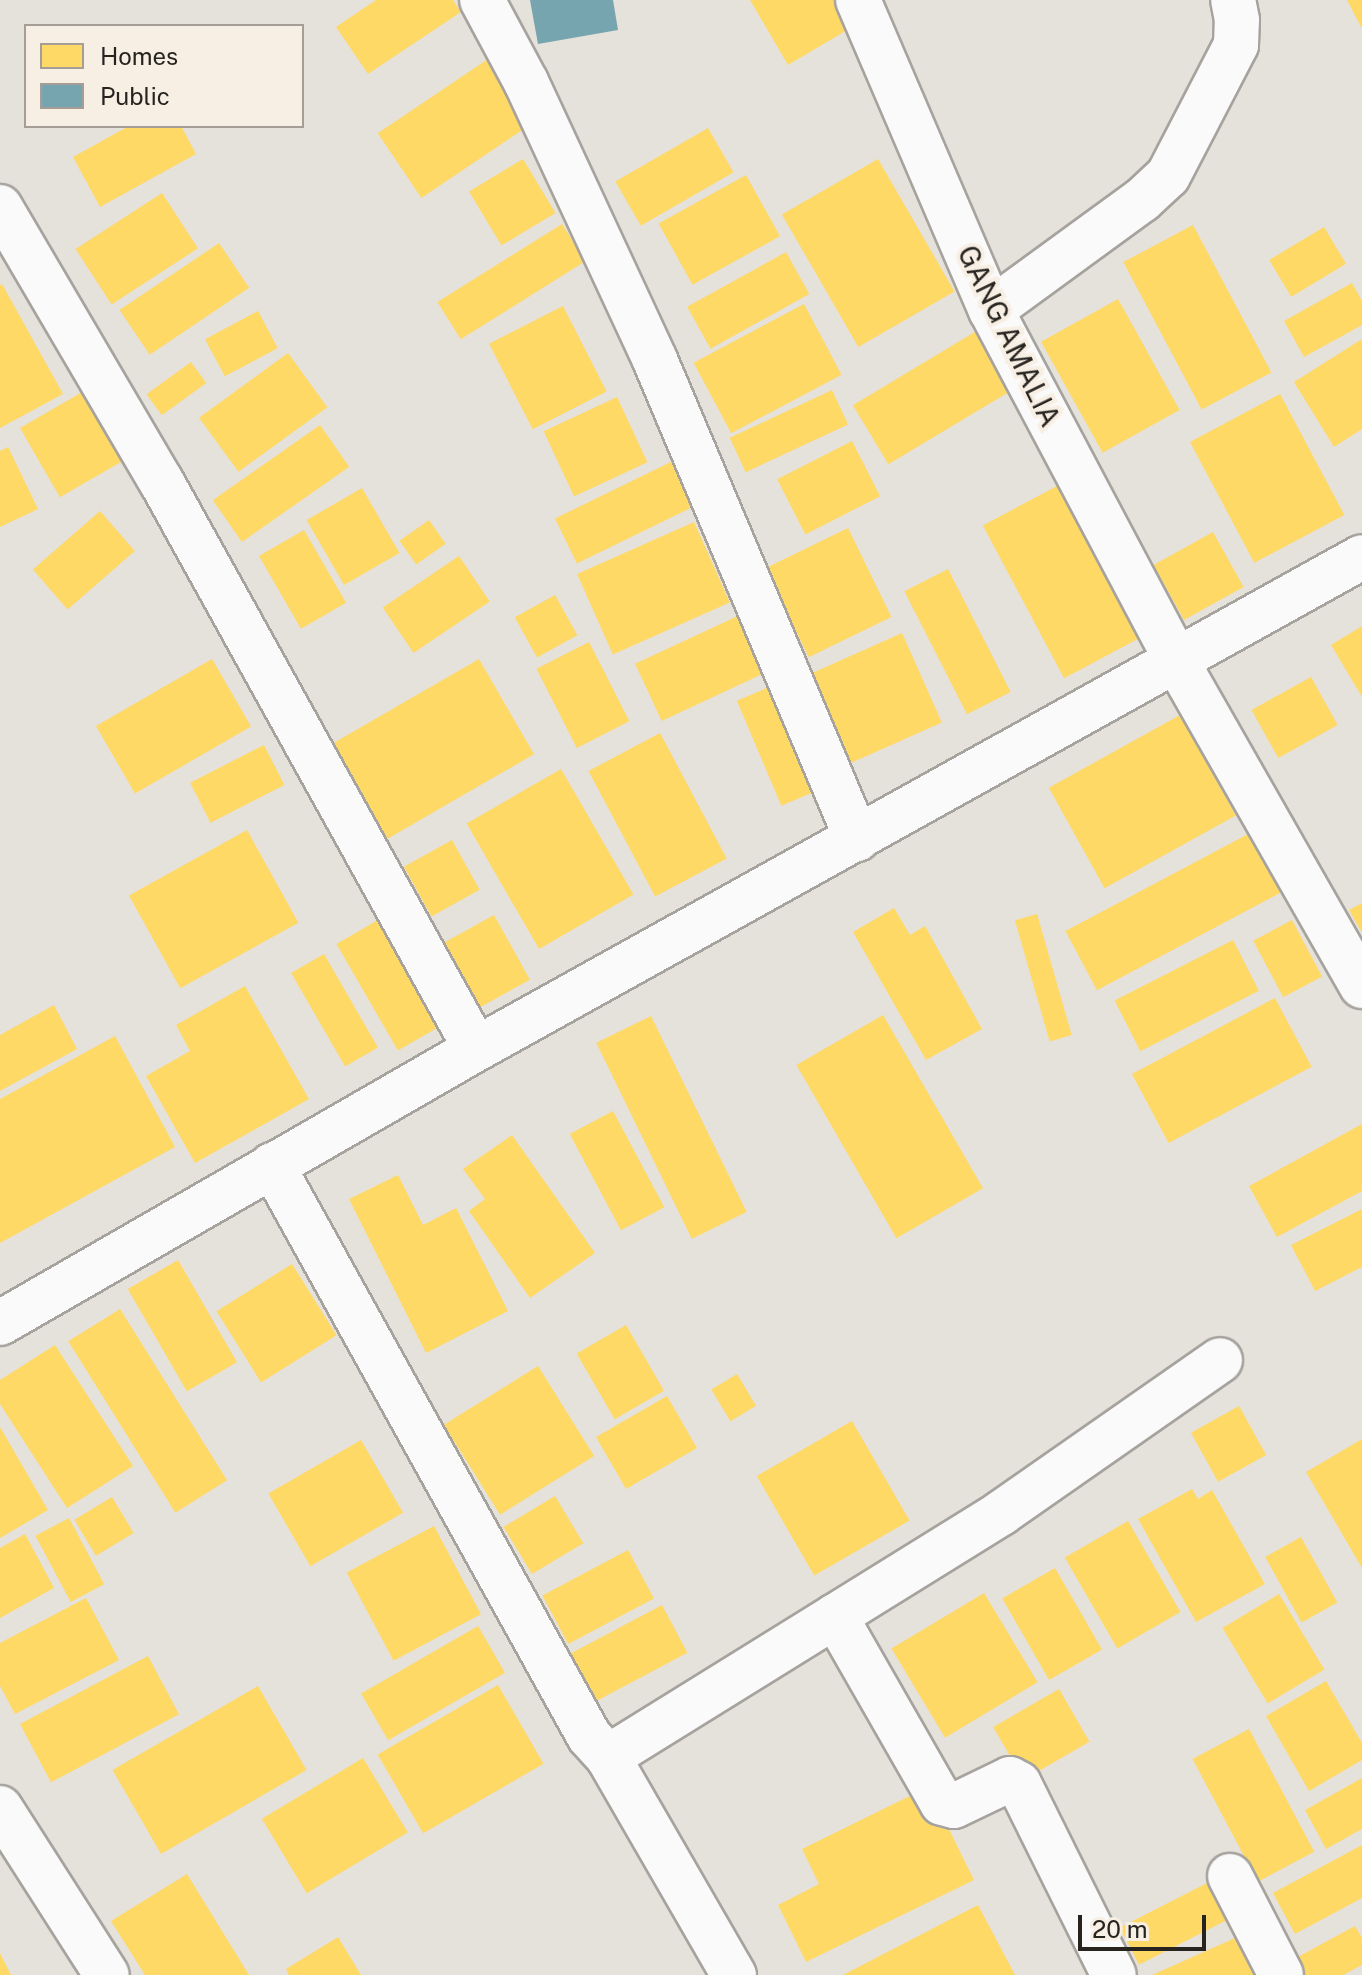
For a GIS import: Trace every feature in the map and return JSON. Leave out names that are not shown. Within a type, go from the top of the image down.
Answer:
[{"type":"street","points":[[482,0],[526,82],[655,360],[857,839]]},
{"type":"street","name":"GANG AMALIA","points":[[858,0],[991,310],[1177,662],[1362,986]]},
{"type":"street","points":[[991,310],[1142,200],[1168,176],[1181,158],[1236,45],[1237,20],[1233,0]]},
{"type":"street","points":[[0,207],[169,494],[476,1049]]},
{"type":"street","points":[[0,1323],[476,1049],[1362,557]]},
{"type":"street","points":[[272,1165],[589,1736],[608,1757],[734,1975]]},
{"type":"street","points":[[608,1757],[1001,1513],[1220,1360]]},
{"type":"street","points":[[835,1616],[942,1803],[954,1806],[1010,1779],[1019,1784],[1114,1975]]},
{"type":"street","points":[[0,1808],[107,1975]]},
{"type":"street","points":[[1230,1876],[1281,1975]]},
{"type":"building: Homes","points":[[376,0],[453,0],[461,12],[368,74],[336,27]]},
{"type":"building: Homes","points":[[750,0],[838,0],[854,26],[788,65]]},
{"type":"building: Homes","points":[[1347,0],[1362,0],[1362,29]]},
{"type":"building: Homes","points":[[488,59],[532,124],[421,198],[378,133]]},
{"type":"building: Homes","points":[[125,128],[182,128],[196,154],[100,207],[73,157]]},
{"type":"building: Homes","points":[[708,128],[734,172],[641,226],[615,182]]},
{"type":"building: Homes","points":[[523,159],[555,213],[501,245],[469,191]]},
{"type":"building: Homes","points":[[878,159],[954,292],[858,347],[782,214]]},
{"type":"building: Homes","points":[[746,175],[780,236],[692,285],[659,223]]},
{"type":"building: Homes","points":[[162,193],[198,248],[112,304],[76,249]]},
{"type":"building: Homes","points":[[562,224],[585,261],[461,339],[437,302]]},
{"type":"building: Homes","points":[[1193,225],[1271,372],[1202,410],[1123,262]]},
{"type":"building: Homes","points":[[1324,227],[1346,264],[1291,297],[1269,260]]},
{"type":"building: Homes","points":[[219,243],[249,288],[150,355],[120,310]]},
{"type":"building: Homes","points":[[786,252],[809,294],[710,349],[687,307]]},
{"type":"building: Homes","points":[[1352,283],[1362,301],[1362,325],[1304,357],[1284,321]]},
{"type":"building: Homes","points":[[0,285],[63,394],[0,428]]},
{"type":"building: Homes","points":[[1118,299],[1180,410],[1103,453],[1041,342]]},
{"type":"building: Homes","points":[[804,304],[842,375],[731,433],[694,363]]},
{"type":"building: Homes","points":[[563,306],[607,392],[533,429],[489,344]]},
{"type":"building: Homes","points":[[258,311],[278,348],[225,376],[205,339]]},
{"type":"building: Homes","points":[[978,330],[1014,389],[888,464],[853,405]]},
{"type":"building: Homes","points":[[1362,339],[1362,429],[1334,447],[1294,382]]},
{"type":"building: Homes","points":[[288,353],[327,407],[238,472],[199,418]]},
{"type":"building: Homes","points":[[191,362],[206,383],[162,415],[147,394]]},
{"type":"building: Homes","points":[[832,390],[848,424],[746,472],[730,438]]},
{"type":"building: Homes","points":[[84,391],[124,460],[60,497],[20,428]]},
{"type":"building: Homes","points":[[1280,394],[1344,515],[1254,563],[1190,442]]},
{"type":"building: Homes","points":[[617,397],[647,462],[574,496],[544,431]]},
{"type":"building: Homes","points":[[320,425],[349,467],[242,542],[213,500]]},
{"type":"building: Homes","points":[[852,441],[880,496],[805,534],[777,479]]},
{"type":"building: Homes","points":[[8,447],[38,509],[0,527],[0,451]]},
{"type":"building: Homes","points":[[679,458],[701,503],[577,563],[555,518]]},
{"type":"building: Homes","points":[[1057,486],[1138,639],[1064,678],[983,525]]},
{"type":"building: Homes","points":[[362,488],[400,553],[344,585],[307,520]]},
{"type":"building: Homes","points":[[100,511],[135,551],[68,609],[33,569]]},
{"type":"building: Homes","points":[[429,520],[446,544],[416,564],[400,541]]},
{"type":"building: Homes","points":[[694,522],[730,602],[613,654],[577,574]]},
{"type":"building: Homes","points":[[848,528],[891,617],[809,657],[765,568]]},
{"type":"building: Homes","points":[[304,530],[346,603],[301,629],[259,556]]},
{"type":"building: Homes","points":[[1213,532],[1244,587],[1184,620],[1154,565]]},
{"type":"building: Homes","points":[[459,556],[490,602],[413,653],[383,607]]},
{"type":"building: Homes","points":[[948,569],[1011,692],[967,714],[904,591]]},
{"type":"building: Homes","points":[[555,595],[577,635],[537,658],[515,617]]},
{"type":"building: Homes","points":[[742,614],[769,671],[662,721],[635,664]]},
{"type":"building: Homes","points":[[1362,626],[1362,697],[1331,645]]},
{"type":"building: Homes","points":[[902,633],[942,723],[849,764],[809,674]]},
{"type":"building: Homes","points":[[589,642],[629,721],[577,748],[536,669]]},
{"type":"building: Homes","points":[[212,659],[251,727],[135,794],[96,726]]},
{"type":"building: Homes","points":[[479,659],[534,754],[385,840],[330,745]]},
{"type":"building: Homes","points":[[1311,677],[1338,725],[1278,758],[1252,710]]},
{"type":"building: Homes","points":[[781,682],[826,787],[781,806],[737,701]]},
{"type":"building: Homes","points":[[1180,715],[1236,816],[1105,888],[1049,788]]},
{"type":"building: Homes","points":[[660,733],[727,858],[655,896],[588,771]]},
{"type":"building: Homes","points":[[264,745],[284,785],[210,823],[190,783]]},
{"type":"building: Homes","points":[[561,769],[634,895],[539,949],[467,824]]},
{"type":"building: Homes","points":[[247,830],[298,923],[180,988],[129,895]]},
{"type":"building: Homes","points":[[1250,833],[1281,892],[1097,990],[1065,931]]},
{"type":"building: Homes","points":[[452,840],[480,890],[432,917],[404,867]]},
{"type":"building: Homes","points":[[1362,903],[1362,933],[1349,910]]},
{"type":"building: Homes","points":[[894,908],[910,935],[925,926],[982,1029],[926,1060],[853,932]]},
{"type":"building: Homes","points":[[1037,914],[1072,1035],[1050,1041],[1015,920]]},
{"type":"building: Homes","points":[[494,915],[530,980],[477,1009],[442,944]]},
{"type":"building: Homes","points":[[378,920],[440,1027],[398,1051],[336,944]]},
{"type":"building: Homes","points":[[1292,920],[1322,977],[1283,997],[1253,941]]},
{"type":"building: Homes","points":[[1233,940],[1259,991],[1140,1051],[1114,1000]]},
{"type":"building: Homes","points":[[324,954],[378,1048],[345,1067],[291,973]]},
{"type":"building: Homes","points":[[245,986],[309,1099],[195,1163],[146,1076],[190,1051],[176,1025]]},
{"type":"building: Homes","points":[[1275,998],[1312,1067],[1169,1143],[1132,1074]]},
{"type":"building: Homes","points":[[54,1005],[77,1049],[0,1091],[0,1035]]},
{"type":"building: Homes","points":[[883,1015],[983,1188],[896,1238],[796,1065]]},
{"type":"building: Homes","points":[[651,1016],[747,1212],[692,1239],[596,1043]]},
{"type":"building: Homes","points":[[115,1036],[175,1147],[0,1243],[0,1099]]},
{"type":"building: Homes","points":[[613,1111],[664,1207],[621,1230],[570,1134]]},
{"type":"building: Homes","points":[[1362,1124],[1362,1191],[1277,1237],[1249,1186]]},
{"type":"building: Homes","points":[[512,1135],[595,1253],[530,1298],[469,1211],[485,1199],[463,1169]]},
{"type":"building: Homes","points":[[398,1175],[423,1225],[456,1208],[508,1311],[426,1353],[349,1199]]},
{"type":"building: Homes","points":[[1362,1209],[1362,1267],[1315,1291],[1291,1245]]},
{"type":"building: Homes","points":[[178,1260],[237,1362],[187,1391],[128,1289]]},
{"type":"building: Homes","points":[[292,1264],[337,1335],[261,1382],[217,1311]]},
{"type":"building: Homes","points":[[120,1309],[227,1480],[175,1513],[68,1341]]},
{"type":"building: Homes","points":[[626,1325],[664,1391],[615,1419],[577,1354]]},
{"type":"building: Homes","points":[[55,1345],[133,1466],[67,1508],[0,1404],[0,1380]]},
{"type":"building: Homes","points":[[538,1366],[594,1456],[500,1515],[444,1425]]},
{"type":"building: Homes","points":[[737,1374],[756,1406],[730,1421],[711,1389]]},
{"type":"building: Homes","points":[[667,1396],[697,1448],[626,1489],[596,1437]]},
{"type":"building: Homes","points":[[1239,1406],[1266,1455],[1218,1482],[1191,1433]]},
{"type":"building: Homes","points":[[852,1421],[909,1521],[814,1576],[757,1476]]},
{"type":"building: Homes","points":[[0,1427],[48,1510],[0,1538]]},
{"type":"building: Homes","points":[[1362,1439],[1362,1568],[1306,1472]]},
{"type":"building: Homes","points":[[361,1440],[403,1513],[310,1566],[268,1494]]},
{"type":"building: Homes","points":[[1192,1489],[1198,1499],[1212,1490],[1265,1584],[1196,1622],[1138,1519]]},
{"type":"building: Homes","points":[[555,1496],[583,1543],[532,1574],[504,1527]]},
{"type":"building: Homes","points":[[112,1497],[134,1533],[96,1556],[74,1520]]},
{"type":"building: Homes","points":[[69,1518],[104,1584],[71,1602],[35,1536]]},
{"type":"building: Homes","points":[[1128,1521],[1180,1612],[1117,1648],[1065,1558]]},
{"type":"building: Homes","points":[[434,1526],[481,1614],[394,1661],[347,1572]]},
{"type":"building: Homes","points":[[25,1534],[54,1588],[0,1618],[0,1548]]},
{"type":"building: Homes","points":[[1301,1537],[1337,1603],[1302,1622],[1265,1557]]},
{"type":"building: Homes","points":[[628,1550],[654,1599],[568,1644],[542,1596]]},
{"type":"building: Homes","points":[[1055,1568],[1102,1649],[1049,1680],[1002,1598]]},
{"type":"building: Homes","points":[[984,1593],[1038,1682],[945,1738],[891,1649]]},
{"type":"building: Homes","points":[[1279,1594],[1324,1669],[1268,1703],[1222,1628]]},
{"type":"building: Homes","points":[[86,1598],[119,1660],[15,1714],[0,1686],[0,1643]]},
{"type":"building: Homes","points":[[662,1605],[687,1653],[596,1702],[570,1654]]},
{"type":"building: Homes","points":[[478,1626],[505,1673],[388,1740],[361,1694]]},
{"type":"building: Homes","points":[[148,1656],[179,1714],[51,1782],[20,1724]]},
{"type":"building: Homes","points":[[1326,1681],[1362,1743],[1362,1760],[1309,1791],[1266,1716]]},
{"type":"building: Homes","points":[[498,1685],[544,1764],[423,1833],[378,1754]]},
{"type":"building: Homes","points":[[258,1686],[306,1770],[161,1854],[113,1770]]},
{"type":"building: Homes","points":[[1059,1689],[1090,1742],[1024,1780],[993,1727]]},
{"type":"building: Homes","points":[[1249,1729],[1314,1852],[1258,1882],[1192,1759]]},
{"type":"building: Homes","points":[[363,1758],[408,1833],[307,1893],[262,1819]]},
{"type":"building: Homes","points":[[1362,1778],[1362,1829],[1326,1849],[1305,1810]]},
{"type":"building: Homes","points":[[928,1787],[974,1880],[806,1962],[778,1905],[819,1884],[802,1849]]},
{"type":"building: Homes","points":[[1362,1845],[1362,1898],[1295,1934],[1273,1893]]},
{"type":"building: Homes","points":[[187,1874],[249,1975],[145,1975],[111,1921]]},
{"type":"building: Homes","points":[[1209,1882],[1228,1919],[1139,1965],[1120,1927]]},
{"type":"building: Homes","points":[[978,1905],[1015,1975],[843,1975]]},
{"type":"building: Homes","points":[[1355,1926],[1362,1938],[1362,1965],[1343,1975],[1303,1975],[1294,1959]]},
{"type":"building: Homes","points":[[1244,1934],[1262,1975],[1152,1975]]},
{"type":"building: Homes","points":[[338,1937],[361,1975],[289,1975],[286,1969]]},
{"type":"building: Homes","points":[[0,1953],[11,1975],[0,1975]]},
{"type":"building: Public","points":[[530,0],[613,0],[618,30],[538,44]]}]
